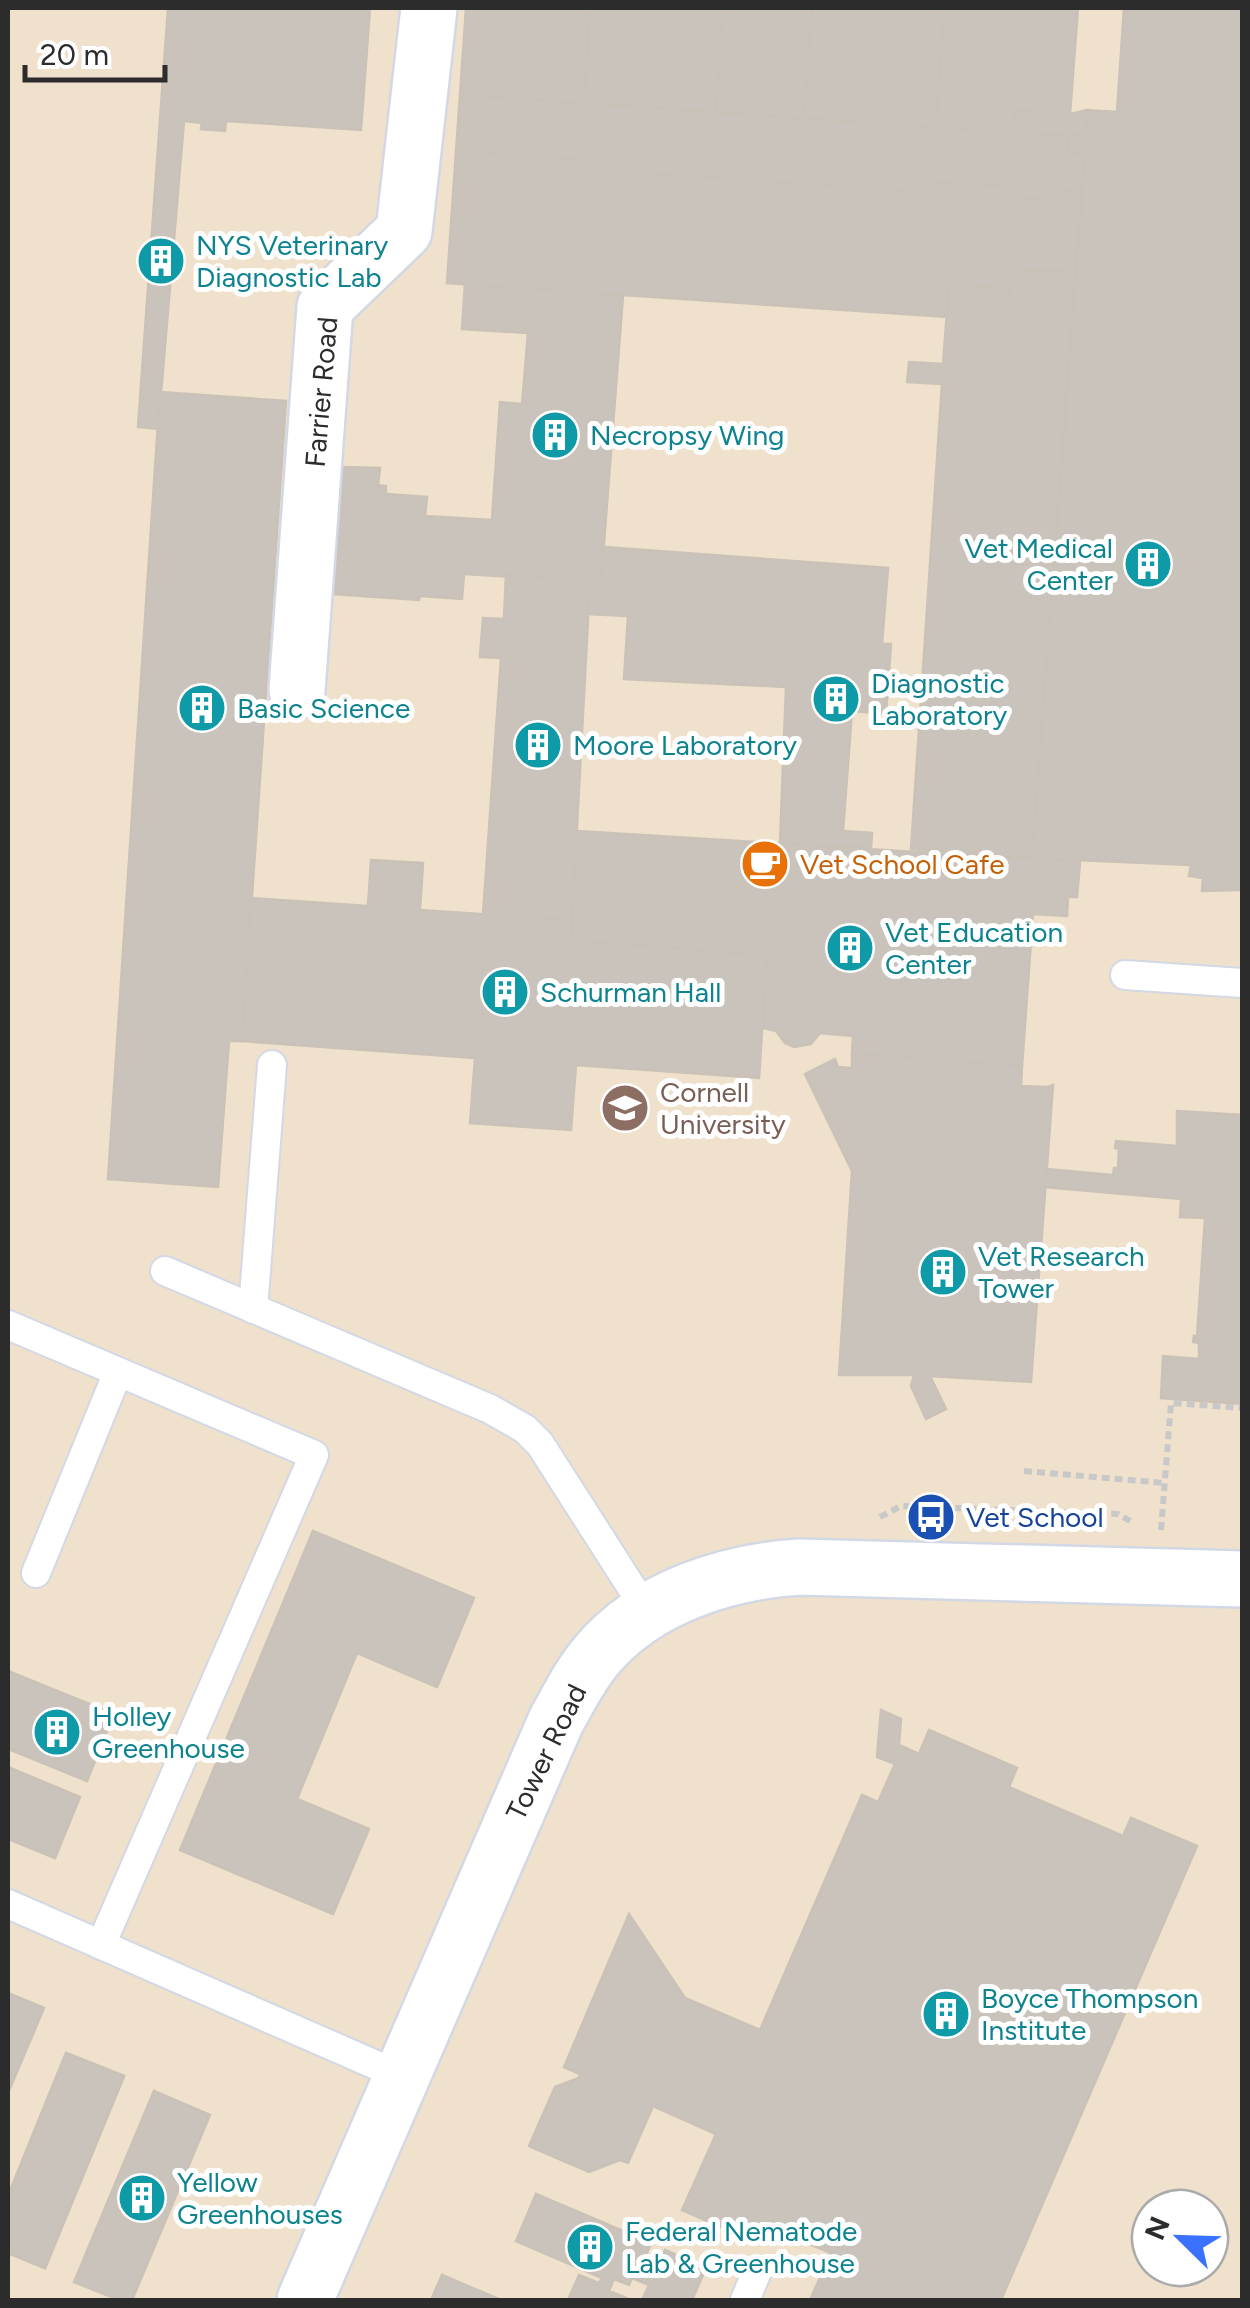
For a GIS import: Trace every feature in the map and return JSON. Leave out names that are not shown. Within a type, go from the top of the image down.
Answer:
[{"type":"street","name":"Farrier Road","points":[[297,690],[326,307],[404,231],[430,8]]},
{"type":"street","name":"Tower Road","points":[[305,2300],[542,1754],[574,1687],[608,1643],[648,1613],[741,1572],[799,1567],[1242,1579]]},
{"type":"lane","points":[[1125,975],[1242,983]]},
{"type":"lane","points":[[253,1309],[272,1065]]},
{"type":"lane","points":[[164,1270],[490,1409],[525,1429],[554,1464],[648,1613]]},
{"type":"lane","points":[[8,1325],[314,1456],[101,1945]]},
{"type":"lane","points":[[36,1572],[118,1372]]},
{"type":"lane","points":[[8,1904],[401,2076]]},
{"type":"lane","points":[[745,2300],[756,2274]]},
{"type":"path","points":[[866,1524],[901,1506],[1118,1514],[1157,1536],[1162,1526],[1172,1402],[1242,1408]]},
{"type":"path","points":[[1024,1471],[1164,1483]]},
{"type":"shaded area","name":"Cornell University","points":[[8,8],[1242,8],[1242,2300],[8,2300]]},
{"type":"building","name":"NYS Veterinary Diagnostic Lab","points":[[168,8],[370,8],[361,130],[226,121],[225,131],[201,129],[202,123],[184,121],[158,429],[138,427]]},
{"type":"building","points":[[466,8],[590,8],[584,103],[460,95]]},
{"type":"building","points":[[591,8],[723,8],[716,112],[584,103]]},
{"type":"building","points":[[723,8],[812,8],[804,118],[716,112]]},
{"type":"building","points":[[812,8],[944,8],[936,128],[804,118]]},
{"type":"building","points":[[944,8],[1078,8],[1070,114],[1087,110],[1086,136],[1032,134],[1033,111],[1015,110],[1013,133],[936,128]]},
{"type":"building","name":"Vet Medical Center","points":[[1124,8],[1242,9],[1239,890],[1202,891],[1203,878],[1189,876],[1191,865],[1032,858],[1085,154],[1067,153],[1068,135],[1086,136],[1087,110],[1117,112]]},
{"type":"building","points":[[460,95],[1013,133],[1015,110],[1033,111],[1032,134],[1068,135],[1067,153],[1085,154],[1082,187],[1065,191],[1064,201],[1000,196],[1001,186],[935,182],[934,193],[602,170],[603,161],[456,151]]},
{"type":"building","points":[[456,151],[603,161],[602,170],[934,193],[935,182],[1001,186],[1000,196],[1064,201],[1065,191],[1082,187],[1075,270],[1011,271],[1009,299],[993,298],[993,287],[949,285],[947,317],[447,283]]},
{"type":"building","points":[[1075,270],[1032,858],[911,849],[942,384],[907,382],[909,362],[943,364],[949,285],[993,287],[993,298],[1009,299],[1011,271]]},
{"type":"building","name":"Necropsy Wing","points":[[465,284],[623,296],[601,582],[464,574],[462,599],[333,594],[342,467],[380,468],[378,485],[386,486],[386,494],[427,497],[425,516],[492,520],[500,402],[522,404],[528,333],[462,329]]},
{"type":"building","name":"Basic Science","points":[[160,392],[286,401],[242,1041],[229,1041],[218,1187],[108,1179]]},
{"type":"building","name":"Diagnostic Laboratory","points":[[604,547],[888,568],[882,644],[891,644],[886,714],[852,711],[843,831],[872,833],[871,848],[780,843],[786,687],[624,679],[628,616],[588,614],[590,582],[601,582]]},
{"type":"building","name":"Moore Laboratory","points":[[506,574],[590,582],[572,920],[483,914],[501,658],[480,657],[483,618],[504,619]]},
{"type":"building","name":"Vet Education Center","points":[[577,831],[1080,862],[1077,897],[1068,897],[1067,916],[1033,914],[1022,1066],[852,1053],[853,1036],[820,1033],[811,1044],[794,1047],[776,1031],[763,1028],[767,956],[571,940]]},
{"type":"building","name":"Schurman Hall","points":[[371,860],[423,863],[420,910],[572,920],[571,940],[767,956],[759,1078],[576,1065],[571,1130],[470,1123],[475,1058],[242,1041],[251,898],[368,906]]},
{"type":"building","name":"Vet Research Tower","points":[[852,1053],[1022,1066],[1021,1086],[1053,1085],[1031,1382],[930,1376],[946,1409],[926,1419],[911,1386],[914,1375],[839,1375],[852,1171],[805,1074],[835,1059],[838,1067],[852,1068]]},
{"type":"building","points":[[1177,1111],[1242,1115],[1242,1404],[1161,1398],[1163,1356],[1199,1359],[1199,1343],[1193,1342],[1197,1337],[1205,1218],[1180,1217],[1181,1199],[1045,1187],[1047,1169],[1113,1175],[1114,1168],[1118,1168],[1116,1141],[1177,1146]]},
{"type":"building","points":[[313,1531],[474,1598],[437,1687],[357,1653],[297,1799],[369,1829],[333,1914],[180,1850]]},
{"type":"building","name":"Holley Greenhouse","points":[[8,1671],[114,1714],[87,1781],[8,1749]]},
{"type":"building","name":"Boyce Thompson Institute","points":[[881,1710],[901,1719],[899,1745],[919,1754],[929,1730],[1017,1768],[1009,1787],[1123,1836],[1131,1818],[1197,1846],[1001,2300],[810,2300],[831,2253],[765,2225],[758,2243],[682,2210],[716,2134],[653,2106],[628,2163],[620,2160],[589,2172],[529,2146],[555,2087],[579,2078],[580,2074],[564,2067],[629,1914],[685,1998],[760,2030],[862,1795],[878,1802],[895,1764],[877,1757]]},
{"type":"building","name":"Holley Greenhouse","points":[[8,1767],[80,1797],[55,1858],[8,1839]]},
{"type":"building","points":[[8,1993],[44,2008],[8,2093]]},
{"type":"building","points":[[66,2053],[124,2076],[45,2268],[8,2253],[8,2196]]},
{"type":"building","points":[[66,2053],[124,2076],[45,2268],[8,2253],[8,2196]]},
{"type":"building","name":"Yellow Greenhouses","points":[[154,2091],[210,2115],[132,2300],[119,2300],[74,2282]]},
{"type":"building","name":"Federal Nematode Lab & Greenhouse","points":[[536,2194],[651,2243],[641,2268],[655,2275],[665,2250],[706,2268],[692,2300],[642,2300],[649,2285],[632,2278],[629,2285],[614,2279],[609,2291],[631,2300],[568,2300],[579,2275],[599,2283],[602,2278],[516,2241]]},
{"type":"building","points":[[442,2275],[501,2300],[431,2300]]},
{"type":"place","name":"NYS Veterinary Diagnostic Lab","points":[[161,261]]},
{"type":"place","name":"Necropsy Wing","points":[[555,435]]},
{"type":"place","name":"Vet Medical Center","points":[[1148,564]]},
{"type":"place","name":"Diagnostic Laboratory","points":[[836,699]]},
{"type":"place","name":"Basic Science","points":[[202,708]]},
{"type":"place","name":"Moore Laboratory","points":[[538,745]]},
{"type":"place","name":"Vet School Cafe","points":[[765,864]]},
{"type":"place","name":"Vet Education Center","points":[[850,948]]},
{"type":"place","name":"Schurman Hall","points":[[505,992]]},
{"type":"place","name":"Cornell University","points":[[625,1108]]},
{"type":"place","name":"Vet Research Tower","points":[[943,1272]]},
{"type":"place","name":"Vet School","points":[[931,1517]]},
{"type":"place","name":"Holley Greenhouse","points":[[57,1732]]},
{"type":"place","name":"Boyce Thompson Institute","points":[[946,2014]]},
{"type":"place","name":"Yellow Greenhouses","points":[[142,2198]]},
{"type":"place","name":"Federal Nematode Lab & Greenhouse","points":[[590,2247]]}]
